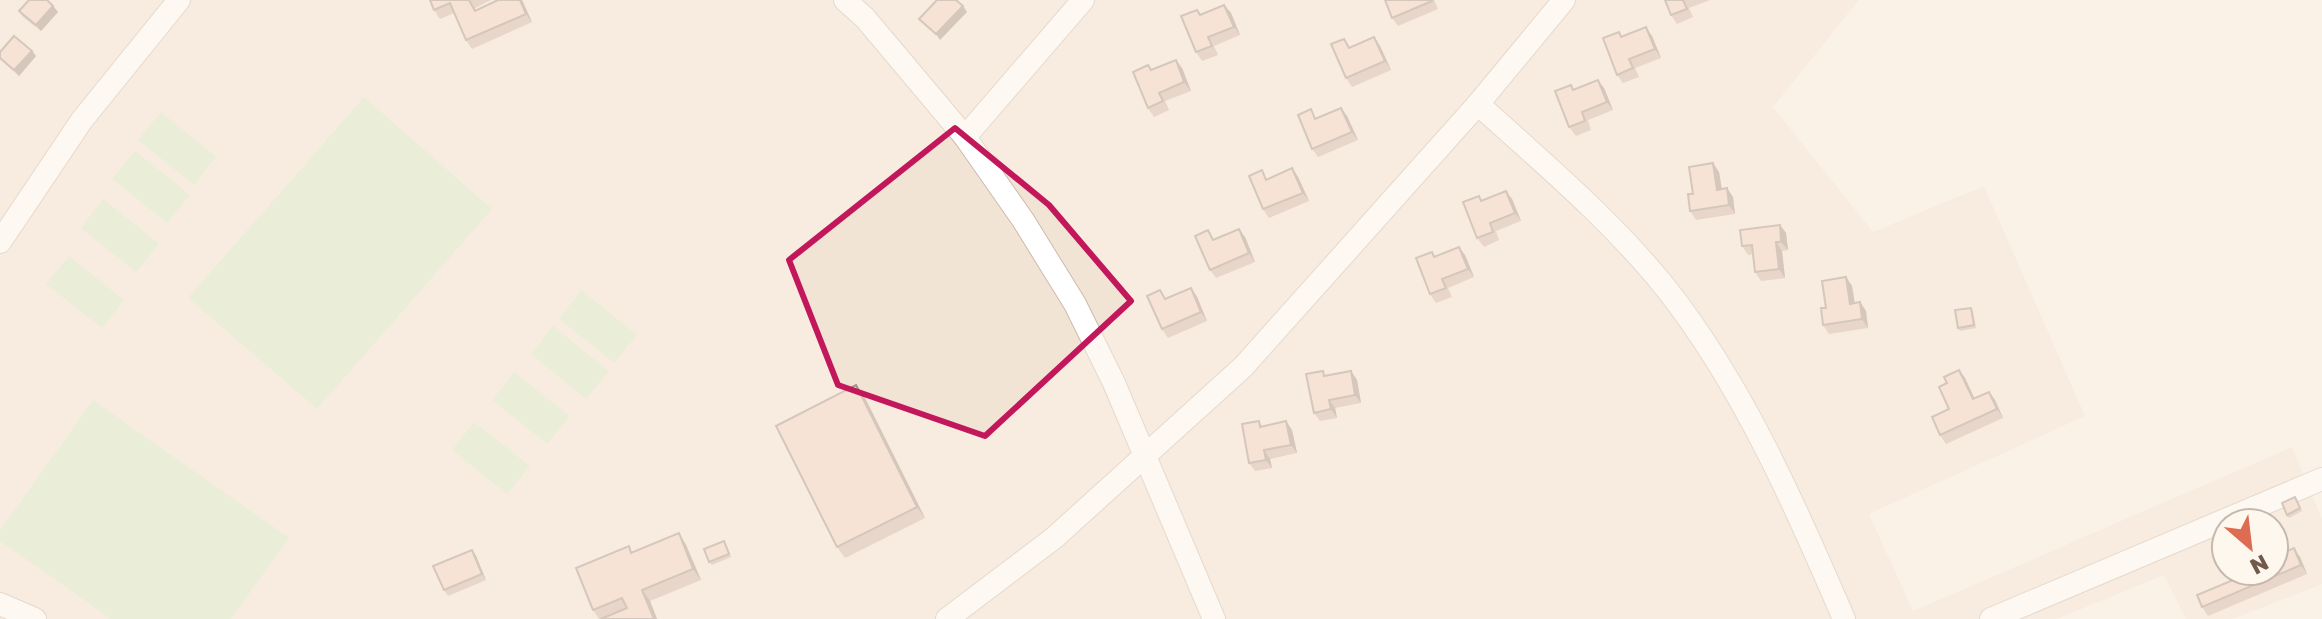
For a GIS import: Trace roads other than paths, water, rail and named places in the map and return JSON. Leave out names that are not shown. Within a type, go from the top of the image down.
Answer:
[{"type":"street","points":[[0,242],[82,120],[179,0]]},
{"type":"street","points":[[845,0],[865,18],[965,137],[1023,220],[1075,304],[1114,383],[1214,619]]},
{"type":"street","points":[[965,137],[1083,0]]},
{"type":"street","points":[[947,619],[1054,538],[1253,356],[1478,104],[1564,0]]},
{"type":"street","points":[[1478,104],[1623,241],[1664,286],[1707,344],[1807,532],[1844,619]]},
{"type":"street","points":[[1991,619],[2322,479]]},
{"type":"street","points":[[0,604],[35,619]]}]
